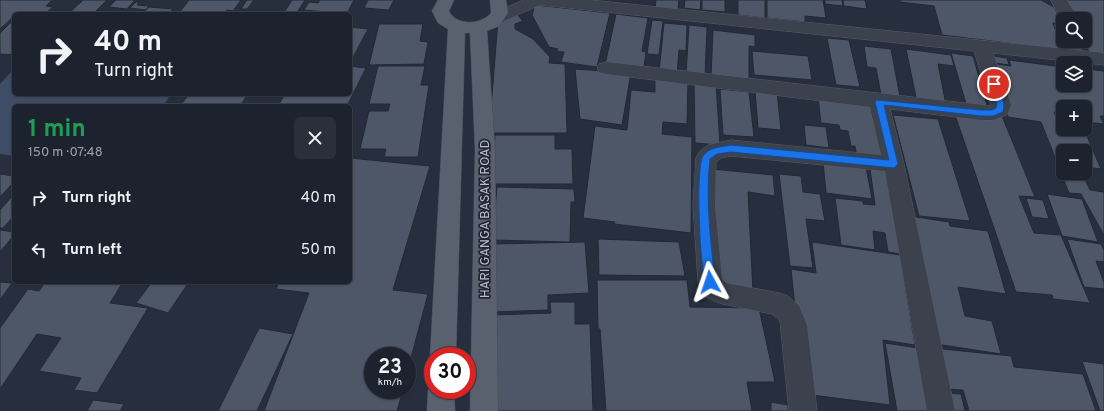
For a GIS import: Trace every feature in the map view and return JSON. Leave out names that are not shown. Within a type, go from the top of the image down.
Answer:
[{"type":"main road","points":[[446,0],[442,7],[441,13],[444,19],[449,23],[477,24],[500,13],[498,0]]},
{"type":"main road","points":[[444,347],[477,24]]},
{"type":"main road","name":"HARI GANGA BASAK ROAD","points":[[477,24],[485,150],[484,411]]},
{"type":"main road","points":[[441,411],[442,399]]},
{"type":"street","points":[[477,24],[539,0],[682,7],[981,46],[1097,58]]},
{"type":"street","points":[[1059,0],[1065,12]]},
{"type":"street","points":[[606,68],[879,102],[993,113],[1000,110],[999,98],[981,46]]},
{"type":"street","points":[[1088,48],[1097,58]]},
{"type":"street","points":[[879,102],[894,164],[940,411]]},
{"type":"street","points":[[803,411],[794,325],[790,314],[779,304],[723,293],[715,289],[710,282],[704,220],[703,183],[706,158],[715,151],[731,148],[894,164]]},
{"type":"water","points":[[12,71],[12,96],[170,96],[164,104],[12,104],[12,156],[0,154],[0,84]]},
{"type":"building","points":[[0,0],[52,0],[46,6],[53,7],[47,12],[12,12],[12,19],[0,29]]},
{"type":"building","points":[[83,0],[107,0],[95,12],[70,12]]},
{"type":"building","points":[[116,0],[135,0],[127,9],[109,7]]},
{"type":"building","points":[[189,0],[241,0],[233,11],[180,12]]},
{"type":"building","points":[[247,0],[254,0],[247,9],[241,9]]},
{"type":"building","points":[[292,0],[305,0],[297,12],[284,12]]},
{"type":"building","points":[[320,0],[354,0],[348,12],[304,10],[309,2],[318,3]]},
{"type":"building","points":[[368,0],[394,0],[389,10],[364,8]]},
{"type":"building","points":[[656,0],[679,0],[678,10],[655,7]]},
{"type":"building","points":[[685,0],[701,0],[700,10],[684,8]]},
{"type":"building","points":[[702,0],[725,0],[725,12],[702,10]]},
{"type":"building","points":[[738,0],[765,0],[765,18],[738,15]]},
{"type":"building","points":[[767,0],[823,0],[826,18],[805,16],[805,22],[767,18]]},
{"type":"building","points":[[825,0],[842,0],[843,6],[825,4]]},
{"type":"building","points":[[843,0],[865,0],[867,9],[844,6]]},
{"type":"building","points":[[900,0],[1041,0],[1054,7],[1056,12],[1056,23],[1053,23],[1056,30],[1056,48],[1063,48],[1064,50],[942,35],[934,6],[900,2]]},
{"type":"building","points":[[1062,0],[1104,0],[1104,55],[1090,54],[1087,48],[1092,48],[1092,12],[1068,12]]},
{"type":"building","points":[[136,2],[139,2],[137,5],[149,6],[146,10],[130,8]]},
{"type":"building","points":[[535,5],[610,13],[597,67],[561,62],[564,52],[556,51],[558,49],[549,47],[532,15]]},
{"type":"building","points":[[149,7],[173,9],[171,12],[144,12]]},
{"type":"building","points":[[516,13],[523,21],[515,24],[515,29],[533,39],[550,57],[549,63],[565,64],[567,133],[489,133],[498,20]]},
{"type":"building","points":[[616,14],[648,18],[642,51],[646,52],[644,67],[605,65]]},
{"type":"building","points":[[652,20],[663,21],[659,55],[647,54]]},
{"type":"building","points":[[12,21],[12,55],[0,54],[0,33]]},
{"type":"building","points":[[664,23],[687,25],[686,51],[679,50],[677,75],[659,72]]},
{"type":"building","points":[[379,24],[423,24],[420,41],[428,42],[424,64],[369,65]]},
{"type":"building","points":[[689,25],[707,27],[705,76],[686,74]]},
{"type":"building","points":[[352,27],[368,29],[352,59]]},
{"type":"building","points":[[713,30],[755,35],[755,47],[749,46],[749,82],[711,77]]},
{"type":"building","points":[[827,38],[849,40],[860,87],[836,85]]},
{"type":"building","points":[[864,46],[891,49],[901,102],[882,100],[876,68],[867,67]]},
{"type":"building","points":[[1082,48],[1084,52],[1064,49]]},
{"type":"building","points":[[906,49],[951,55],[954,66],[938,64],[946,105],[917,102]]},
{"type":"building","points":[[752,51],[808,56],[812,80],[754,75]]},
{"type":"building","points":[[951,53],[973,56],[988,109],[967,107]]},
{"type":"building","points":[[987,55],[1007,58],[1009,65],[989,62]]},
{"type":"building","points":[[1009,60],[1056,66],[1056,92],[1092,92],[1092,70],[1104,71],[1104,116],[1100,116],[1104,124],[1092,123],[1092,100],[1056,100],[1056,112],[1054,112],[1056,117],[1056,136],[1087,136],[1090,144],[1056,144],[1056,160],[1041,122],[1008,117],[989,63],[1011,66]]},
{"type":"building","points":[[352,66],[366,68],[352,96]]},
{"type":"building","points":[[378,66],[425,66],[421,85],[429,85],[418,157],[384,157],[386,149],[360,149],[369,111],[388,111],[390,104],[369,104]]},
{"type":"building","points":[[575,69],[631,73],[622,125],[580,119]]},
{"type":"building","points":[[655,77],[688,80],[687,124],[663,122],[662,134],[692,137],[691,233],[614,224],[615,222],[583,218],[595,126],[627,130],[631,90],[655,92]]},
{"type":"building","points":[[694,81],[716,83],[720,145],[695,143]]},
{"type":"building","points":[[720,89],[749,92],[754,137],[723,135]]},
{"type":"building","points":[[755,91],[777,92],[781,130],[758,128]]},
{"type":"building","points":[[188,96],[247,96],[241,104],[182,104]]},
{"type":"building","points":[[284,96],[352,96],[348,104],[279,104]]},
{"type":"building","points":[[818,97],[876,104],[889,161],[857,158],[855,146],[851,146],[848,131],[840,130],[839,125],[821,123]]},
{"type":"building","points":[[954,112],[1002,116],[1035,197],[1019,196],[1034,233],[1061,235],[1090,303],[1053,299],[1052,295],[1016,292]]},
{"type":"building","points":[[893,115],[938,119],[970,221],[919,216]]},
{"type":"building","points":[[804,125],[826,127],[829,148],[806,145]]},
{"type":"building","points":[[495,135],[555,135],[555,149],[572,149],[573,184],[492,184]]},
{"type":"building","points":[[1092,148],[1101,169],[1092,168]]},
{"type":"building","points":[[352,158],[430,166],[393,290],[428,294],[414,347],[364,347],[364,399],[400,399],[397,411],[264,411],[309,293],[276,289],[278,284],[352,284]]},
{"type":"building","points":[[823,161],[866,167],[872,199],[826,193]]},
{"type":"building","points":[[712,169],[773,175],[775,196],[748,192],[753,292],[714,284]]},
{"type":"building","points":[[870,169],[893,171],[908,255],[888,252],[885,233],[873,231],[875,250],[841,245],[835,198],[863,201],[863,204],[875,205]]},
{"type":"building","points":[[0,174],[12,176],[12,184],[0,197]]},
{"type":"building","points":[[779,174],[801,176],[803,192],[820,194],[825,221],[806,219],[813,268],[790,266]]},
{"type":"building","points":[[1064,180],[1085,180],[1090,190],[1104,192],[1104,235],[1081,194],[1069,193]]},
{"type":"building","points":[[497,187],[574,189],[575,202],[571,202],[570,242],[492,240]]},
{"type":"building","points":[[1047,194],[1082,199],[1098,242],[1062,236]]},
{"type":"building","points":[[12,196],[12,218],[3,228],[0,228],[0,210]]},
{"type":"building","points":[[1026,198],[1043,200],[1049,219],[1032,217]]},
{"type":"building","points":[[910,216],[949,222],[950,226],[988,231],[1006,294],[958,287],[965,316],[992,321],[1001,354],[936,344]]},
{"type":"building","points":[[0,230],[12,232],[12,237],[0,252]]},
{"type":"building","points":[[598,239],[679,242],[685,276],[599,275]]},
{"type":"building","points":[[1067,239],[1101,244],[1104,250],[1104,262],[1096,261],[1104,282],[1104,289],[1084,287]]},
{"type":"building","points":[[585,242],[589,293],[548,295],[548,310],[492,312],[494,244]]},
{"type":"building","points":[[812,242],[900,255],[915,345],[883,340],[890,405],[804,394],[791,269],[816,273]]},
{"type":"building","points":[[597,280],[687,280],[690,307],[759,308],[775,382],[747,382],[752,411],[606,411],[600,329],[598,329]]},
{"type":"building","points":[[0,282],[12,283],[0,300]]},
{"type":"building","points":[[44,284],[122,284],[110,303],[148,308],[97,393],[74,390],[81,378],[39,371],[61,338],[37,334],[0,389],[0,328],[28,289],[39,291]]},
{"type":"building","points":[[150,284],[188,284],[168,313],[136,303]]},
{"type":"building","points":[[550,302],[575,302],[575,324],[590,324],[593,411],[492,411],[493,315],[551,313]]},
{"type":"building","points":[[259,328],[293,334],[257,411],[218,411]]},
{"type":"building","points":[[885,343],[918,348],[931,411],[897,411]]},
{"type":"building","points":[[933,348],[1011,356],[1014,367],[1083,374],[1096,411],[969,411],[963,390],[944,389]]},
{"type":"building","points":[[1082,361],[1104,364],[1104,411],[1100,411]]},
{"type":"building","points":[[945,393],[961,394],[965,411],[949,411]]},
{"type":"building","points":[[93,400],[124,404],[120,411],[87,411]]},
{"type":"building","points":[[771,402],[788,405],[788,411],[771,411]]},
{"type":"route","points":[[710,282],[704,220],[703,183],[706,158],[715,151],[731,148],[894,164],[879,102],[993,113],[1000,110],[1001,105],[994,84]]}]
